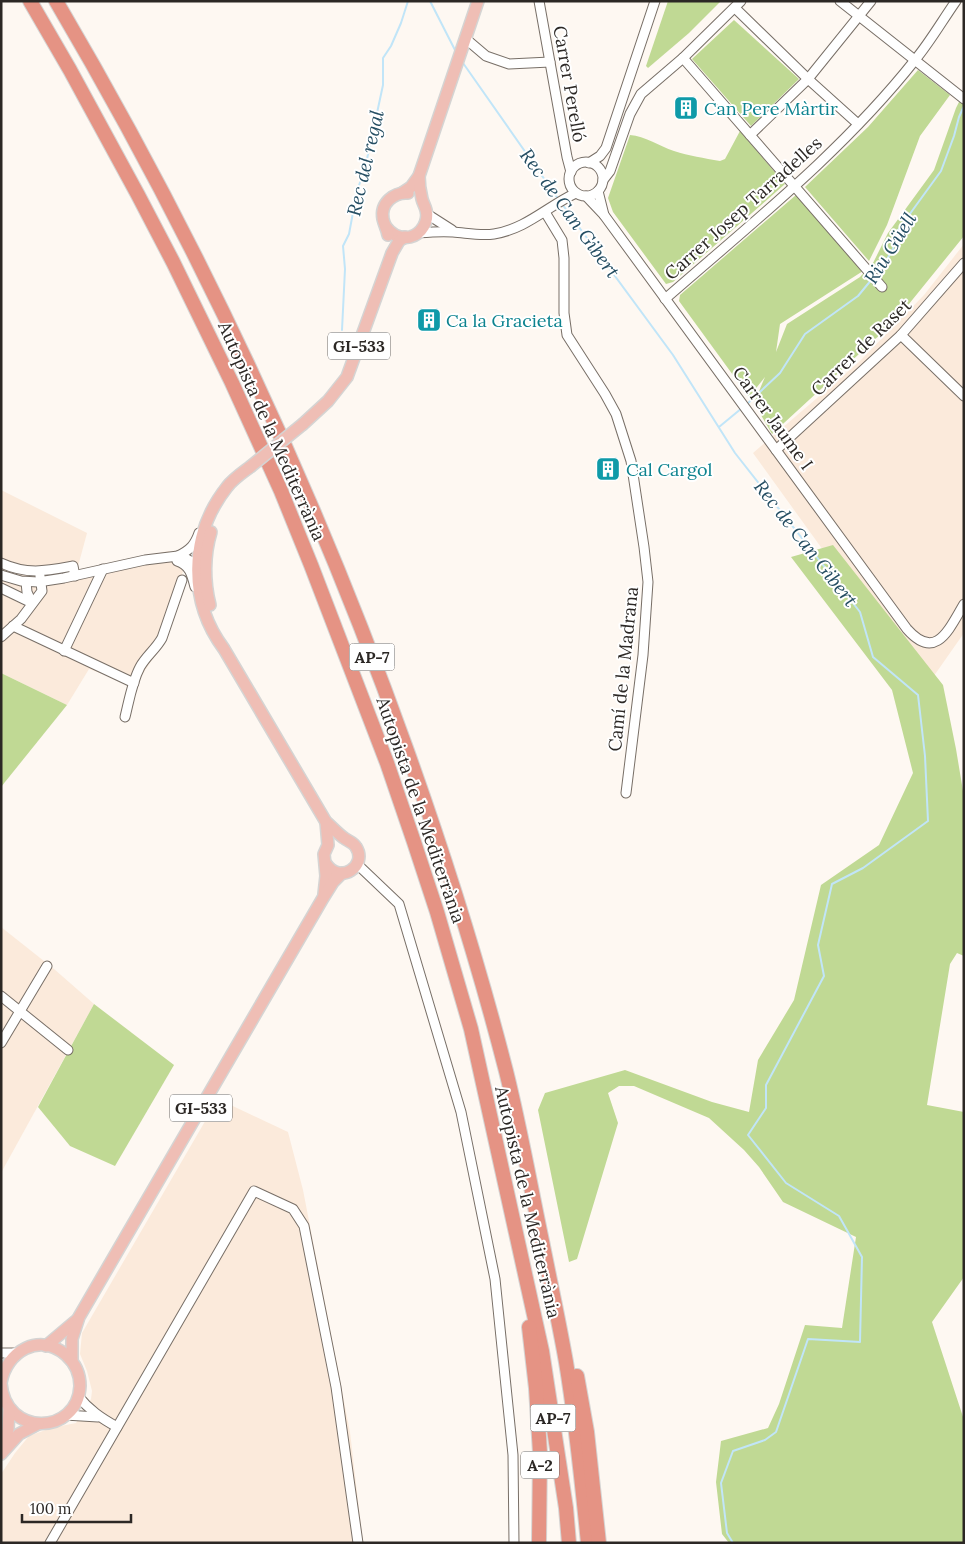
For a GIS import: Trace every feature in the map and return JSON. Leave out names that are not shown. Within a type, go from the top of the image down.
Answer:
[{"type":"highway","name":"Autopista de la Mediterrània","points":[[30,1],[120,160],[208,333],[280,491],[351,666],[414,842],[471,1029],[530,1294],[542,1351],[566,1508],[569,1543]]},
{"type":"highway","name":"Autopista de la Mediterrània","points":[[56,1],[94,65],[141,151],[229,323],[304,487],[393,712],[438,840],[480,974],[517,1120],[566,1358],[579,1453],[588,1543]]},
{"type":"highway","name":"A-2","points":[[530,1294],[530,1328],[540,1453],[539,1543]]},
{"type":"highway","points":[[566,1358],[578,1376],[599,1543]]},
{"type":"main road","points":[[392,254],[390,240],[383,219],[384,206],[394,196],[411,187],[419,176],[478,1]]},
{"type":"main road","points":[[386,228],[396,236],[405,237],[418,233],[426,222],[427,214],[422,201],[419,176]]},
{"type":"main road","points":[[402,193],[411,194],[422,201]]},
{"type":"main road","name":"GI-533","points":[[78,1396],[80,1382],[72,1361],[72,1339],[79,1318],[323,898],[333,882],[342,874],[351,871],[357,864],[359,855],[356,847],[326,822],[210,628],[199,591],[199,551],[208,519],[216,502],[228,486],[303,424],[328,401],[347,377],[392,254],[399,241],[405,237]]},
{"type":"main road","name":"GI-533","points":[[224,649],[209,600],[206,559],[210,537],[222,504],[246,470]]},
{"type":"main road","name":"GI-533","points":[[323,898],[326,876],[324,854],[328,845],[326,822]]},
{"type":"main road","points":[[328,845],[336,840],[346,839]]},
{"type":"main road","points":[[326,864],[332,871],[342,874]]},
{"type":"main road","name":"GI-533","points":[[46,1346],[79,1318]]},
{"type":"main road","points":[[72,1361],[65,1354],[46,1346],[26,1348],[17,1353],[6,1366],[2,1378],[4,1400],[17,1416],[38,1424],[49,1423],[59,1419],[74,1404],[78,1396]]},
{"type":"main road","points":[[2,1453],[8,1430],[9,1408]]},
{"type":"main road","points":[[2,1453],[19,1434],[38,1424]]},
{"type":"street","name":"Carrer Perelló","points":[[539,1],[571,172]]},
{"type":"street","points":[[655,1],[606,148],[600,156],[589,163],[580,164],[571,172],[569,178],[573,190],[586,196],[598,191],[610,171],[630,114],[641,94],[683,58],[738,5],[808,79],[858,124]]},
{"type":"street","points":[[840,1],[964,99]]},
{"type":"street","points":[[750,135],[808,79],[871,1]]},
{"type":"street","name":"Carrer Josep Tarradelles","points":[[665,299],[831,153],[915,60],[956,1]]},
{"type":"street","points":[[464,44],[486,56],[508,64],[550,62]]},
{"type":"street","points":[[683,58],[882,287]]},
{"type":"street","points":[[589,163],[600,170],[603,180]]},
{"type":"street","points":[[418,233],[436,231],[482,235],[501,233],[519,227],[547,210],[573,190]]},
{"type":"street","name":"Carrer Jaume I","points":[[598,191],[604,215]]},
{"type":"street","name":"Carrer Jaume I","points":[[586,196],[604,215],[916,639],[921,642],[932,643],[941,639],[964,604]]},
{"type":"street","name":"Camí de la Madrana","points":[[547,210],[562,240],[564,258],[564,313],[568,335],[606,394],[616,414],[631,461],[644,547],[648,582],[643,655],[626,793]]},
{"type":"street","points":[[427,214],[454,232]]},
{"type":"street","name":"Carrer de Raset","points":[[776,450],[901,335],[964,263]]},
{"type":"street","points":[[901,335],[964,396]]},
{"type":"street","points":[[1,575],[26,582],[41,581],[75,576],[145,560],[178,556],[188,552],[193,547],[207,512],[217,495],[228,486]]},
{"type":"street","points":[[178,556],[187,558],[198,566],[201,572],[206,604],[212,613]]},
{"type":"street","points":[[168,557],[188,566],[192,573],[200,610],[204,621],[210,628]]},
{"type":"street","points":[[1,563],[23,570],[41,581]]},
{"type":"street","points":[[1,637],[21,619],[32,603],[41,581],[73,566],[75,576]]},
{"type":"street","points":[[64,651],[102,569]]},
{"type":"street","points":[[126,718],[134,682],[140,668],[158,646],[162,638],[182,580]]},
{"type":"street","points":[[26,582],[27,592],[32,603]]},
{"type":"street","points":[[1,588],[32,603]]},
{"type":"street","points":[[13,626],[134,682]]},
{"type":"street","points":[[357,864],[399,904],[461,1112],[495,1279],[513,1455],[514,1543]]},
{"type":"street","points":[[1,1043],[47,966]]},
{"type":"street","points":[[1,996],[68,1050]]},
{"type":"street","points":[[50,1543],[254,1191],[293,1209],[304,1226],[336,1387],[358,1543]]},
{"type":"street","points":[[1,1354],[17,1353]]},
{"type":"street","points":[[78,1396],[86,1407],[98,1417],[117,1427]]},
{"type":"street","points":[[64,1415],[98,1417]]},
{"type":"shaded area","points":[[964,244],[964,633],[924,690],[753,453],[859,362],[924,295]]},
{"type":"shaded area","points":[[1,490],[87,533],[77,570],[169,551],[183,571],[161,646],[135,686],[89,669],[67,705],[1,673]]},
{"type":"shaded area","points":[[1,927],[94,1004],[1,1173]]},
{"type":"shaded area","points":[[218,1099],[288,1132],[303,1190],[350,1432],[363,1543],[1,1543],[1,1474],[29,1436],[51,1428],[76,1423],[91,1399],[92,1391],[80,1354],[82,1333]]},
{"type":"green space","points":[[668,1],[721,1],[689,33],[648,68],[646,66]]},
{"type":"green space","points":[[734,20],[799,79],[751,126],[692,59]]},
{"type":"green space","points":[[918,70],[950,95],[920,136],[887,225],[869,261],[805,187],[868,127]]},
{"type":"green space","points":[[964,92],[964,236],[896,320],[772,434],[754,403],[765,377],[749,397],[679,301],[680,295],[796,195],[863,271],[780,324],[776,352],[787,324],[860,277],[873,263],[888,233],[934,170],[956,108]]},
{"type":"green space","points":[[740,131],[785,184],[673,282],[666,284],[613,212],[608,198],[630,135],[641,137],[680,153],[720,161],[725,159]]},
{"type":"green space","points":[[833,545],[943,685],[964,797],[964,956],[957,953],[950,964],[927,1105],[964,1112],[964,1277],[932,1322],[964,1420],[964,1543],[729,1543],[722,1534],[716,1482],[721,1441],[768,1428],[779,1404],[805,1325],[842,1328],[856,1237],[783,1202],[759,1167],[744,1150],[709,1118],[634,1086],[619,1086],[608,1093],[618,1123],[577,1259],[569,1262],[538,1110],[545,1093],[625,1070],[712,1102],[749,1112],[758,1060],[794,1000],[821,885],[879,845],[913,773],[892,690],[791,557]]},
{"type":"green space","points":[[1,673],[67,705],[1,787]]},
{"type":"green space","points":[[94,1004],[174,1065],[115,1166],[70,1146],[38,1107]]},
{"type":"waterway","name":"Rec del regal","points":[[342,330],[345,269],[343,246],[349,234],[357,191],[365,168],[383,85],[383,58],[391,46],[408,1]]},
{"type":"waterway","name":"Rec de Can Gibert","points":[[430,1],[456,52]]},
{"type":"waterway","name":"Rec de Can Gibert","points":[[463,63],[559,200]]},
{"type":"waterway","name":"Riu Güell","points":[[875,276],[893,249],[896,233],[941,171],[964,106]]},
{"type":"waterway","name":"Rec de Can Gibert","points":[[562,204],[673,355],[735,453],[860,612],[873,657],[918,695],[925,756],[928,821],[863,868],[832,884],[818,945],[824,976],[766,1085],[766,1108],[748,1135],[786,1183],[839,1216],[862,1257],[860,1342],[808,1339],[776,1432],[765,1440],[733,1451],[721,1483],[727,1533],[733,1543]]},
{"type":"waterway","name":"Riu Güell","points":[[746,405],[780,373],[805,334],[858,296],[872,279]]},
{"type":"waterway","name":"Riu Güell","points":[[719,427],[742,408]]},
{"type":"place","name":"Can Pere Màrtir","points":[[686,108]]},
{"type":"place","name":"Ca la Gracieta","points":[[429,320]]},
{"type":"place","name":"Cal Cargol","points":[[608,469]]}]
